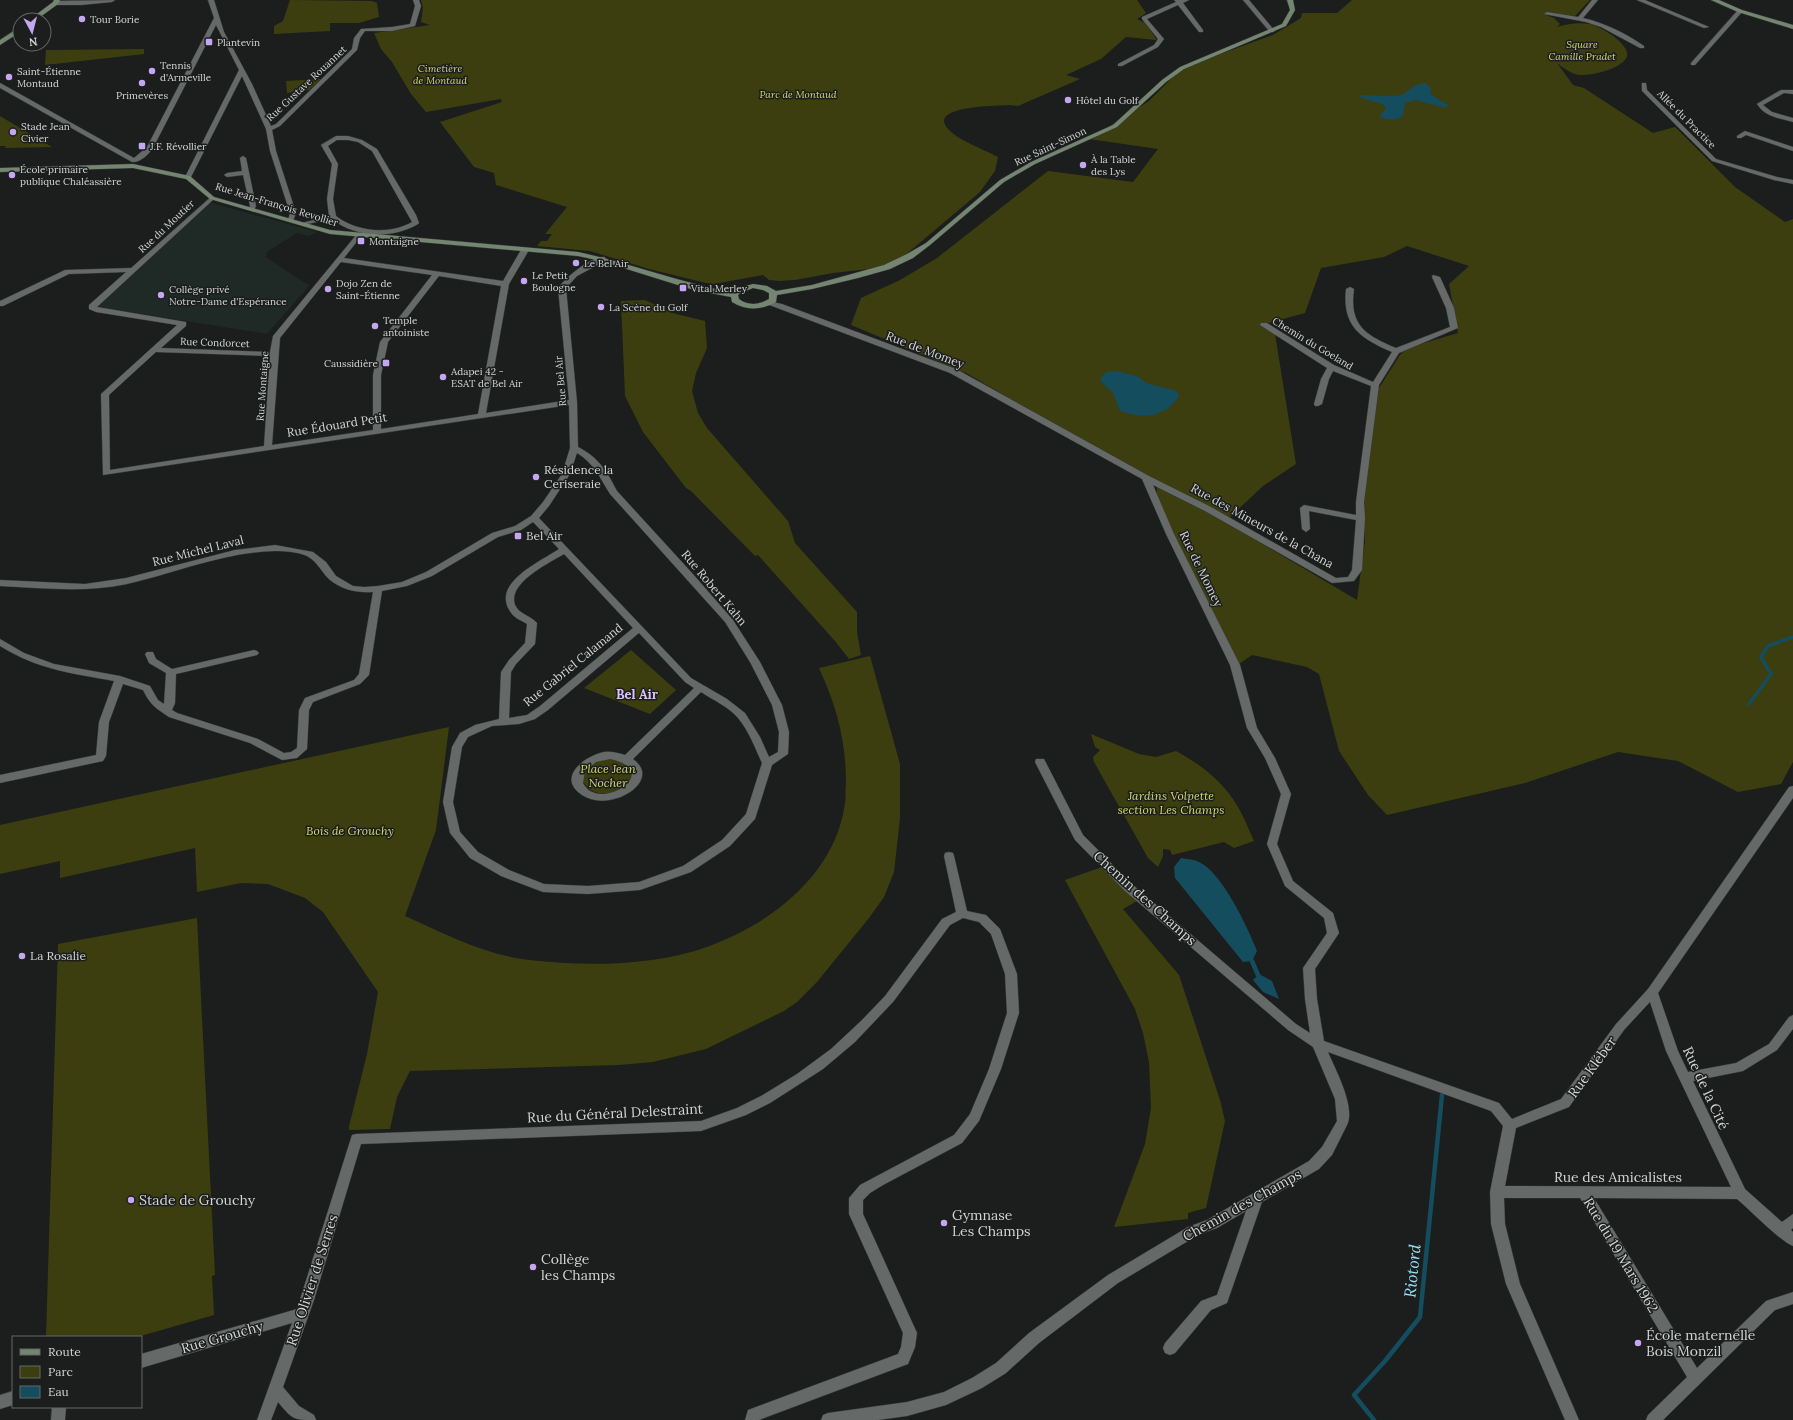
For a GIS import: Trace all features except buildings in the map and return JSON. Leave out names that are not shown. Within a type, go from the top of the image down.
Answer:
[{"type":"street","points":[[71,0],[93,2]]},
{"type":"street","points":[[43,12],[56,2],[93,2],[112,0]]},
{"type":"street","points":[[211,0],[221,32],[249,84],[270,129],[273,151],[293,213],[291,220]]},
{"type":"street","name":"Rue Gustave Rouannet","points":[[270,129],[278,124],[355,49],[361,32],[366,29],[392,30],[413,25],[418,6],[416,0]]},
{"type":"street","points":[[1120,65],[1156,46],[1161,39],[1144,18],[1178,2],[1186,0]]},
{"type":"street","points":[[1246,0],[1272,31]]},
{"type":"street","name":"Rue Saint-Simon","points":[[774,293],[812,287],[887,267],[910,256],[928,244],[1002,181],[1033,163],[1115,126],[1164,81],[1182,68],[1284,25],[1292,14],[1293,4],[1290,0]]},
{"type":"street","points":[[1579,19],[1595,0]]},
{"type":"street","points":[[1640,0],[1706,27]]},
{"type":"street","points":[[1716,0],[1740,11],[1793,27]]},
{"type":"street","points":[[1178,2],[1201,32]]},
{"type":"street","points":[[1693,64],[1740,11]]},
{"type":"street","points":[[1547,14],[1579,19],[1602,26],[1626,36],[1642,47]]},
{"type":"street","points":[[0,85],[134,164],[150,148],[216,19]]},
{"type":"street","points":[[0,43],[12,35]]},
{"type":"street","points":[[188,177],[241,71]]},
{"type":"street","name":"Allée du Practice","points":[[1644,84],[1644,90],[1714,160],[1776,179],[1793,182]]},
{"type":"street","points":[[1793,92],[1783,91],[1760,104],[1763,110],[1793,120]]},
{"type":"street","points":[[1739,137],[1745,133],[1793,149]]},
{"type":"street","points":[[336,138],[348,138],[360,141],[375,150],[414,216],[416,223],[406,229],[375,231],[350,228],[344,226],[333,217],[330,199],[335,164],[324,145],[336,138]]},
{"type":"street","points":[[243,158],[253,206],[252,209]]},
{"type":"street","name":"Rue Jean-François Revollier","points":[[0,170],[134,164],[188,177],[212,198],[330,232],[578,254],[602,259]]},
{"type":"street","points":[[227,175],[246,172]]},
{"type":"street","name":"Rue du Moutier","points":[[156,350],[183,324],[96,310],[92,307],[212,198]]},
{"type":"street","points":[[304,224],[333,217]]},
{"type":"street","name":"Rue Montaigne","points":[[268,448],[276,338],[359,235]]},
{"type":"street","points":[[482,414],[505,284],[525,250]]},
{"type":"street","points":[[339,259],[505,284]]},
{"type":"street","points":[[602,259],[697,288],[734,295]]},
{"type":"street","name":"Rue Bel Air","points":[[536,515],[546,504],[566,474],[574,448],[573,402],[562,288],[566,281],[583,269],[602,259]]},
{"type":"street","name":"Rue du Moutier","points":[[0,304],[68,272],[134,270]]},
{"type":"street","points":[[377,431],[377,375],[384,342],[437,274]]},
{"type":"street","points":[[1350,289],[1348,305],[1351,318],[1362,331],[1377,343],[1396,351],[1454,328],[1450,308],[1436,277]]},
{"type":"street","points":[[753,286],[768,288],[774,293],[773,300],[757,306],[742,305],[735,300],[734,295],[738,290],[753,286]]},
{"type":"street","name":"Rue de Momey","points":[[768,303],[953,371],[1146,478],[1170,534],[1234,665],[1252,728],[1270,758],[1286,794],[1272,844],[1289,883],[1329,916],[1333,932],[1310,968],[1311,999],[1318,1044]]},
{"type":"street","name":"Chemin du Goeland","points":[[1264,325],[1331,368],[1353,378],[1375,384]]},
{"type":"street","name":"Rue Condorcet","points":[[156,350],[274,354]]},
{"type":"street","name":"Rue Édouard Petit","points":[[156,350],[105,394],[106,473],[482,414],[573,402]]},
{"type":"street","name":"Rue des Mineurs de la Chana","points":[[1146,478],[1208,509],[1335,581],[1351,579],[1357,570],[1361,518],[1360,502],[1375,384],[1396,351]]},
{"type":"street","points":[[1318,404],[1325,379],[1331,368]]},
{"type":"street","name":"Rue Robert Kahn","points":[[574,448],[590,457],[605,476],[613,492],[690,575],[728,620],[755,662],[777,705],[784,732],[783,754],[767,763]]},
{"type":"street","points":[[1306,529],[1304,508],[1361,518]]},
{"type":"street","name":"Rue Gabriel Calamand","points":[[536,515],[565,549],[688,680],[723,701],[741,715],[755,738],[767,763],[751,816],[726,843],[687,869],[640,886],[588,890],[543,888],[505,873],[474,855],[455,833],[448,802],[457,747],[464,735],[479,727],[492,723],[519,721],[531,717],[544,708],[639,628]]},
{"type":"street","name":"Rue Michel Laval","points":[[0,583],[85,587],[126,581],[235,553],[275,548],[310,554],[323,564],[333,578],[351,588],[364,590],[378,589],[404,584],[429,574],[495,535],[518,528],[536,515]]},
{"type":"street","points":[[504,722],[506,672],[512,662],[530,644],[532,623],[516,613],[510,604],[512,590],[518,580],[565,549]]},
{"type":"street","points":[[0,642],[21,655],[52,667],[120,679],[147,688],[154,702],[166,712],[254,741],[282,756],[292,756],[302,749],[304,710],[309,700],[357,682],[364,675],[378,589]]},
{"type":"street","points":[[150,654],[152,661],[171,672],[254,654]]},
{"type":"street","points":[[166,712],[170,703],[171,672]]},
{"type":"street","points":[[0,779],[99,758],[102,756],[104,722],[120,679]]},
{"type":"street","points":[[628,758],[700,688]]},
{"type":"street","points":[[610,755],[628,758],[638,769],[638,775],[636,782],[625,792],[610,797],[602,797],[588,794],[579,786],[577,779],[578,772],[583,765],[591,760],[610,755]]},
{"type":"street","name":"Chemin des Champs","points":[[828,1420],[919,1406],[946,1398],[977,1383],[1001,1368],[1034,1338],[1113,1279],[1193,1230],[1212,1224],[1314,1165],[1327,1151],[1343,1121],[1341,1098],[1318,1044],[1292,1027],[1129,888],[1079,837],[1040,762]]},
{"type":"street","name":"Rue Kléber","points":[[1510,1125],[1566,1103],[1620,1027],[1652,992],[1793,790]]},
{"type":"street","points":[[752,1420],[753,1415],[903,1359],[908,1347],[910,1333],[856,1214],[856,1198],[865,1189],[878,1181],[958,1139],[975,1117],[995,1069],[1013,1013],[1011,974],[996,932],[982,918],[962,914],[949,856]]},
{"type":"street","name":"Rue du Général Delestraint","points":[[356,1139],[701,1126],[740,1112],[784,1089],[808,1073],[853,1037],[881,1009],[946,922],[962,914]]},
{"type":"street","name":"Rue de la Cité","points":[[1652,992],[1672,1051],[1740,1193]]},
{"type":"street","points":[[1685,1078],[1739,1067],[1773,1047],[1793,1020]]},
{"type":"street","points":[[1318,1044],[1495,1107],[1510,1125],[1497,1192],[1498,1224],[1513,1284],[1572,1420]]},
{"type":"street","name":"Rue Olivier de Serres","points":[[264,1420],[302,1314],[356,1139]]},
{"type":"street","name":"Rue des Amicalistes","points":[[1497,1192],[1740,1193]]},
{"type":"street","name":"Rue du 19 Mars 1962","points":[[1583,1192],[1696,1379]]},
{"type":"street","points":[[1740,1193],[1793,1240]]},
{"type":"street","points":[[1170,1348],[1206,1305],[1222,1299],[1257,1198]]},
{"type":"street","points":[[1781,1230],[1793,1220]]},
{"type":"street","points":[[1653,1420],[1772,1305],[1793,1298]]},
{"type":"street","name":"Rue Grouchy","points":[[142,1361],[302,1314]]},
{"type":"street","points":[[276,1389],[294,1411],[309,1420]]},
{"type":"street","points":[[0,1402],[12,1398]]},
{"type":"street","points":[[58,1420],[59,1408]]},
{"type":"shaded area","points":[[212,203],[317,232],[309,236],[297,233],[267,252],[266,257],[310,285],[267,334],[99,307],[97,305],[208,204]]},
{"type":"green space","points":[[290,0],[372,1],[377,3],[379,17],[359,23],[330,23],[330,31],[274,34],[274,26],[283,21]]},
{"type":"green space","points":[[421,0],[1137,0],[1146,13],[1137,19],[1145,23],[1157,40],[1126,37],[1101,59],[1066,75],[1080,79],[1018,106],[1010,105],[967,108],[955,111],[947,116],[944,122],[953,134],[998,157],[995,171],[980,192],[897,262],[869,269],[833,273],[795,280],[769,280],[763,275],[714,284],[649,269],[590,251],[537,246],[541,241],[547,241],[552,234],[545,234],[567,207],[496,185],[494,173],[474,167],[440,122],[502,102],[501,99],[426,112],[411,94],[392,62],[381,49],[374,33],[430,25],[421,22],[423,7]]},
{"type":"green space","name":"Square Camille Pradet","points":[[1352,0],[1590,0],[1575,16],[1546,15],[1554,18],[1560,24],[1557,27],[1582,23],[1595,25],[1619,41],[1627,51],[1627,56],[1619,65],[1604,71],[1587,75],[1575,74],[1557,63],[1573,85],[1584,88],[1653,133],[1675,127],[1735,187],[1785,222],[1793,219],[1793,762],[1781,784],[1738,792],[1678,761],[1618,752],[1525,783],[1387,815],[1368,795],[1339,751],[1319,674],[1307,667],[1252,655],[1239,664],[1170,527],[1157,495],[1157,486],[1173,491],[1357,600],[1365,541],[1364,494],[1379,388],[1400,355],[1407,348],[1458,333],[1449,284],[1469,266],[1407,246],[1384,257],[1321,268],[1305,313],[1261,325],[1275,334],[1296,464],[1263,486],[1230,517],[1146,478],[968,374],[851,325],[861,298],[900,280],[937,258],[1048,171],[1133,182],[1158,149],[1089,139],[1149,101],[1182,68],[1273,35],[1301,18],[1302,13],[1337,13]]},
{"type":"green space","points":[[144,49],[144,54],[45,65],[46,52],[52,52],[52,50]]},
{"type":"green space","points":[[321,79],[309,90],[287,93],[286,81]]},
{"type":"green space","name":"Stade Jean Civier","points":[[0,116],[52,147],[5,148],[6,146],[0,146]]},
{"type":"green space","points":[[645,300],[672,313],[705,321],[707,348],[696,373],[692,391],[698,413],[707,428],[788,521],[795,543],[857,612],[857,632],[861,655],[849,659],[835,641],[758,555],[755,556],[691,491],[686,488],[643,432],[625,396],[621,301]]},
{"type":"green space","points":[[631,650],[676,690],[650,714],[584,688]]},
{"type":"green space","name":"Bois de Grouchy","points":[[870,656],[900,764],[900,818],[894,872],[884,897],[869,918],[817,982],[797,1002],[784,1011],[706,1049],[653,1062],[619,1065],[410,1071],[397,1097],[390,1129],[349,1130],[367,1054],[378,992],[323,912],[305,898],[268,884],[241,883],[197,892],[195,848],[60,878],[60,861],[0,874],[0,825],[449,727],[436,830],[405,916],[450,937],[481,949],[497,954],[529,960],[611,964],[672,957],[717,943],[743,931],[767,916],[790,899],[810,879],[826,856],[838,831],[845,803],[846,768],[839,724],[831,697],[819,668]]},
{"type":"green space","name":"Jardins Volpette section Les Champs","points":[[1091,734],[1139,754],[1156,757],[1176,751],[1194,762],[1211,774],[1226,790],[1238,807],[1254,841],[1234,848],[1224,842],[1172,855],[1170,850],[1163,849],[1163,856],[1158,867],[1148,858],[1094,762],[1093,757],[1100,750],[1095,747]]},
{"type":"green space","name":"Place Jean Nocher","points":[[615,758],[626,762],[633,769],[632,778],[629,784],[613,793],[594,792],[588,788],[583,782],[584,775],[589,766],[598,761]]},
{"type":"green space","points":[[1102,867],[1137,901],[1123,909],[1179,975],[1220,1100],[1225,1121],[1206,1208],[1188,1213],[1188,1219],[1114,1227],[1145,1144],[1151,1108],[1149,1062],[1143,1033],[1135,1009],[1065,880]]},
{"type":"green space","name":"Stade de Grouchy","points":[[197,918],[215,1275],[212,1276],[214,1315],[140,1336],[46,1336],[58,944]]},
{"type":"water","points":[[1426,83],[1431,89],[1430,94],[1448,105],[1446,108],[1415,100],[1405,103],[1403,116],[1398,119],[1389,119],[1380,117],[1386,109],[1384,105],[1362,98],[1359,95],[1402,95],[1416,85]]},
{"type":"water","points":[[1118,371],[1139,377],[1146,383],[1177,391],[1179,396],[1167,409],[1153,415],[1145,416],[1120,411],[1113,393],[1100,379],[1106,372]]},
{"type":"water","points":[[1181,858],[1197,861],[1208,868],[1225,888],[1241,915],[1257,951],[1252,961],[1243,962],[1175,878],[1174,867]]},
{"type":"water","points":[[1259,974],[1272,981],[1279,999],[1263,992],[1253,980]]},
{"type":"waterway","points":[[1749,704],[1771,674],[1761,657],[1768,646],[1793,637]]},
{"type":"waterway","points":[[1252,961],[1258,975]]},
{"type":"waterway","name":"Riotord","points":[[1374,1420],[1354,1395],[1385,1361],[1420,1317],[1442,1095]]},
{"type":"place","name":"Tour Borie","points":[[82,19]]},
{"type":"place","name":"Plantevin","points":[[209,42]]},
{"type":"place","name":"Tennis d'Armeville","points":[[152,71]]},
{"type":"place","name":"Saint-Étienne Montaud","points":[[9,77]]},
{"type":"place","name":"Primevères","points":[[142,83]]},
{"type":"place","name":"Hôtel du Golf","points":[[1068,100]]},
{"type":"place","name":"Stade Jean Civier","points":[[13,132]]},
{"type":"place","name":"J.F. Révollier","points":[[142,146]]},
{"type":"place","name":"À la Table des Lys","points":[[1083,165]]},
{"type":"place","name":"École primaire publique Chaléassière","points":[[12,175]]},
{"type":"place","name":"Montaigne","points":[[361,241]]},
{"type":"place","name":"Le Bel Air","points":[[576,263]]},
{"type":"place","name":"Le Petit Boulogne","points":[[524,281]]},
{"type":"place","name":"Vital Merley","points":[[683,288]]},
{"type":"place","name":"Dojo Zen de Saint-Étienne","points":[[328,289]]},
{"type":"place","name":"Collège privé Notre-Dame d'Espérance","points":[[161,295]]},
{"type":"place","name":"La Scène du Golf","points":[[601,307]]},
{"type":"place","name":"Temple antoiniste","points":[[375,326]]},
{"type":"place","name":"Caussidière","points":[[386,363]]},
{"type":"place","name":"Adapei 42 - ESAT de Bel Air","points":[[443,377]]},
{"type":"place","name":"Résidence la Ceriseraie","points":[[536,477]]},
{"type":"place","name":"Bel Air","points":[[518,536]]},
{"type":"place","name":"La Rosalie","points":[[22,956]]},
{"type":"place","name":"Stade de Grouchy","points":[[131,1200]]},
{"type":"place","name":"Gymnase Les Champs","points":[[944,1223]]},
{"type":"place","name":"Collège les Champs","points":[[533,1267]]},
{"type":"place","name":"École maternelle Bois Monzil","points":[[1638,1343]]},
{"type":"district","name":"Bel Air","points":[[637,694]]},
{"type":"park label","name":"Cimetière de Montaud","points":[[440,74]]},
{"type":"park label","name":"Parc de Montaud","points":[[798,94]]}]
